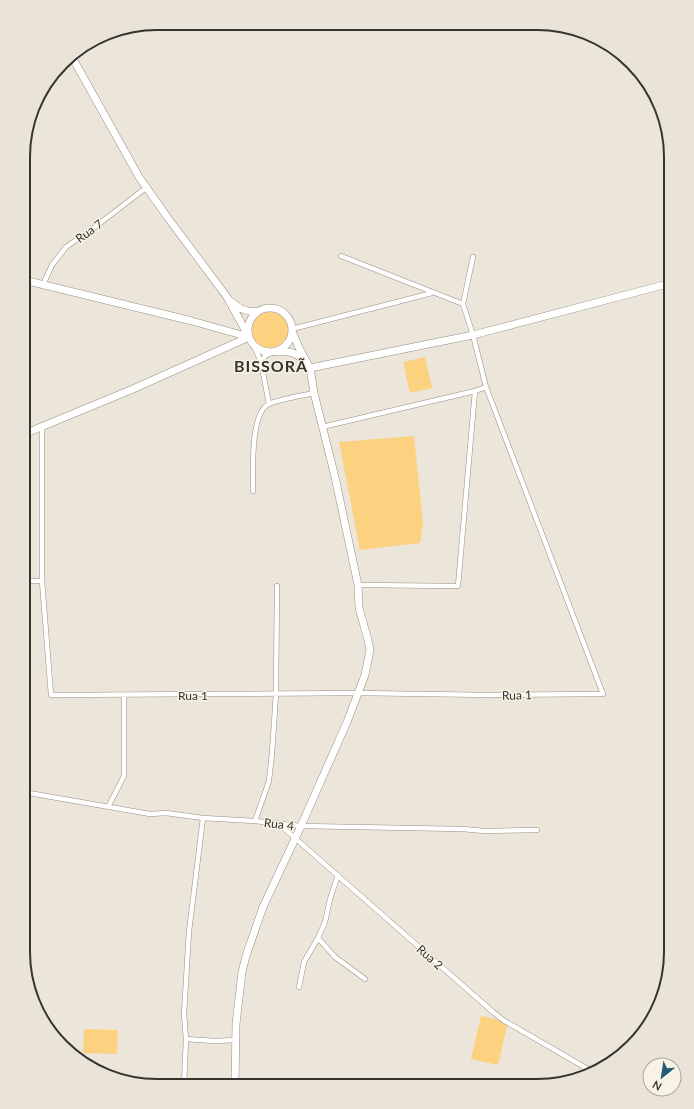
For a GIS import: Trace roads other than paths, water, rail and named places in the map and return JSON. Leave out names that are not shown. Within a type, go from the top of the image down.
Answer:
[{"type":"main road","points":[[74,60],[139,177],[226,296],[253,344],[260,349],[273,352],[293,352],[297,354],[310,368]]},
{"type":"main road","points":[[30,282],[192,321],[249,337]]},
{"type":"main road","points":[[310,368],[473,335],[664,285]]},
{"type":"main road","points":[[226,296],[242,310],[251,312],[272,308],[281,311],[289,318],[300,350],[310,368],[314,393],[335,477],[358,585],[359,608],[370,650],[365,675],[359,693],[296,838],[263,907],[246,956],[238,1002],[235,1079]]},
{"type":"main road","points":[[249,337],[249,323],[253,316],[259,311]]},
{"type":"main road","points":[[273,352],[281,349],[288,343],[292,330]]},
{"type":"main road","points":[[30,431],[133,389],[249,337]]},
{"type":"street","name":"Rua 7","points":[[43,285],[58,256],[66,247],[91,230],[147,187]]},
{"type":"street","points":[[341,256],[463,304]]},
{"type":"street","points":[[322,427],[474,391],[486,386],[473,335],[463,304],[473,257]]},
{"type":"street","points":[[292,330],[432,293]]},
{"type":"street","points":[[253,344],[261,362],[269,404]]},
{"type":"street","points":[[261,362],[265,356],[273,352]]},
{"type":"street","name":"Rua 1","points":[[42,426],[42,581],[51,695],[359,693],[490,695],[604,694],[486,386]]},
{"type":"street","points":[[358,585],[458,586],[474,391]]},
{"type":"street","points":[[253,491],[255,428],[261,411],[269,404],[314,393]]},
{"type":"street","points":[[30,581],[42,581]]},
{"type":"street","points":[[255,821],[269,781],[276,694],[277,586]]},
{"type":"street","points":[[108,807],[124,776],[124,695]]},
{"type":"street","name":"Rua 4","points":[[30,793],[150,814],[166,813],[203,818],[255,821],[301,826],[462,829],[485,831],[537,830]]},
{"type":"street","points":[[184,1079],[186,1039],[184,1014],[189,931],[203,818]]},
{"type":"street","name":"Rua 2","points":[[279,824],[503,1020],[587,1069]]},
{"type":"street","points":[[299,987],[304,962],[318,938],[325,922],[330,899],[338,875]]},
{"type":"street","points":[[318,938],[335,957],[365,979]]},
{"type":"street","points":[[186,1039],[215,1041],[236,1040]]},
{"type":"district","name":"BISSORÃ","points":[[271,365]]}]
